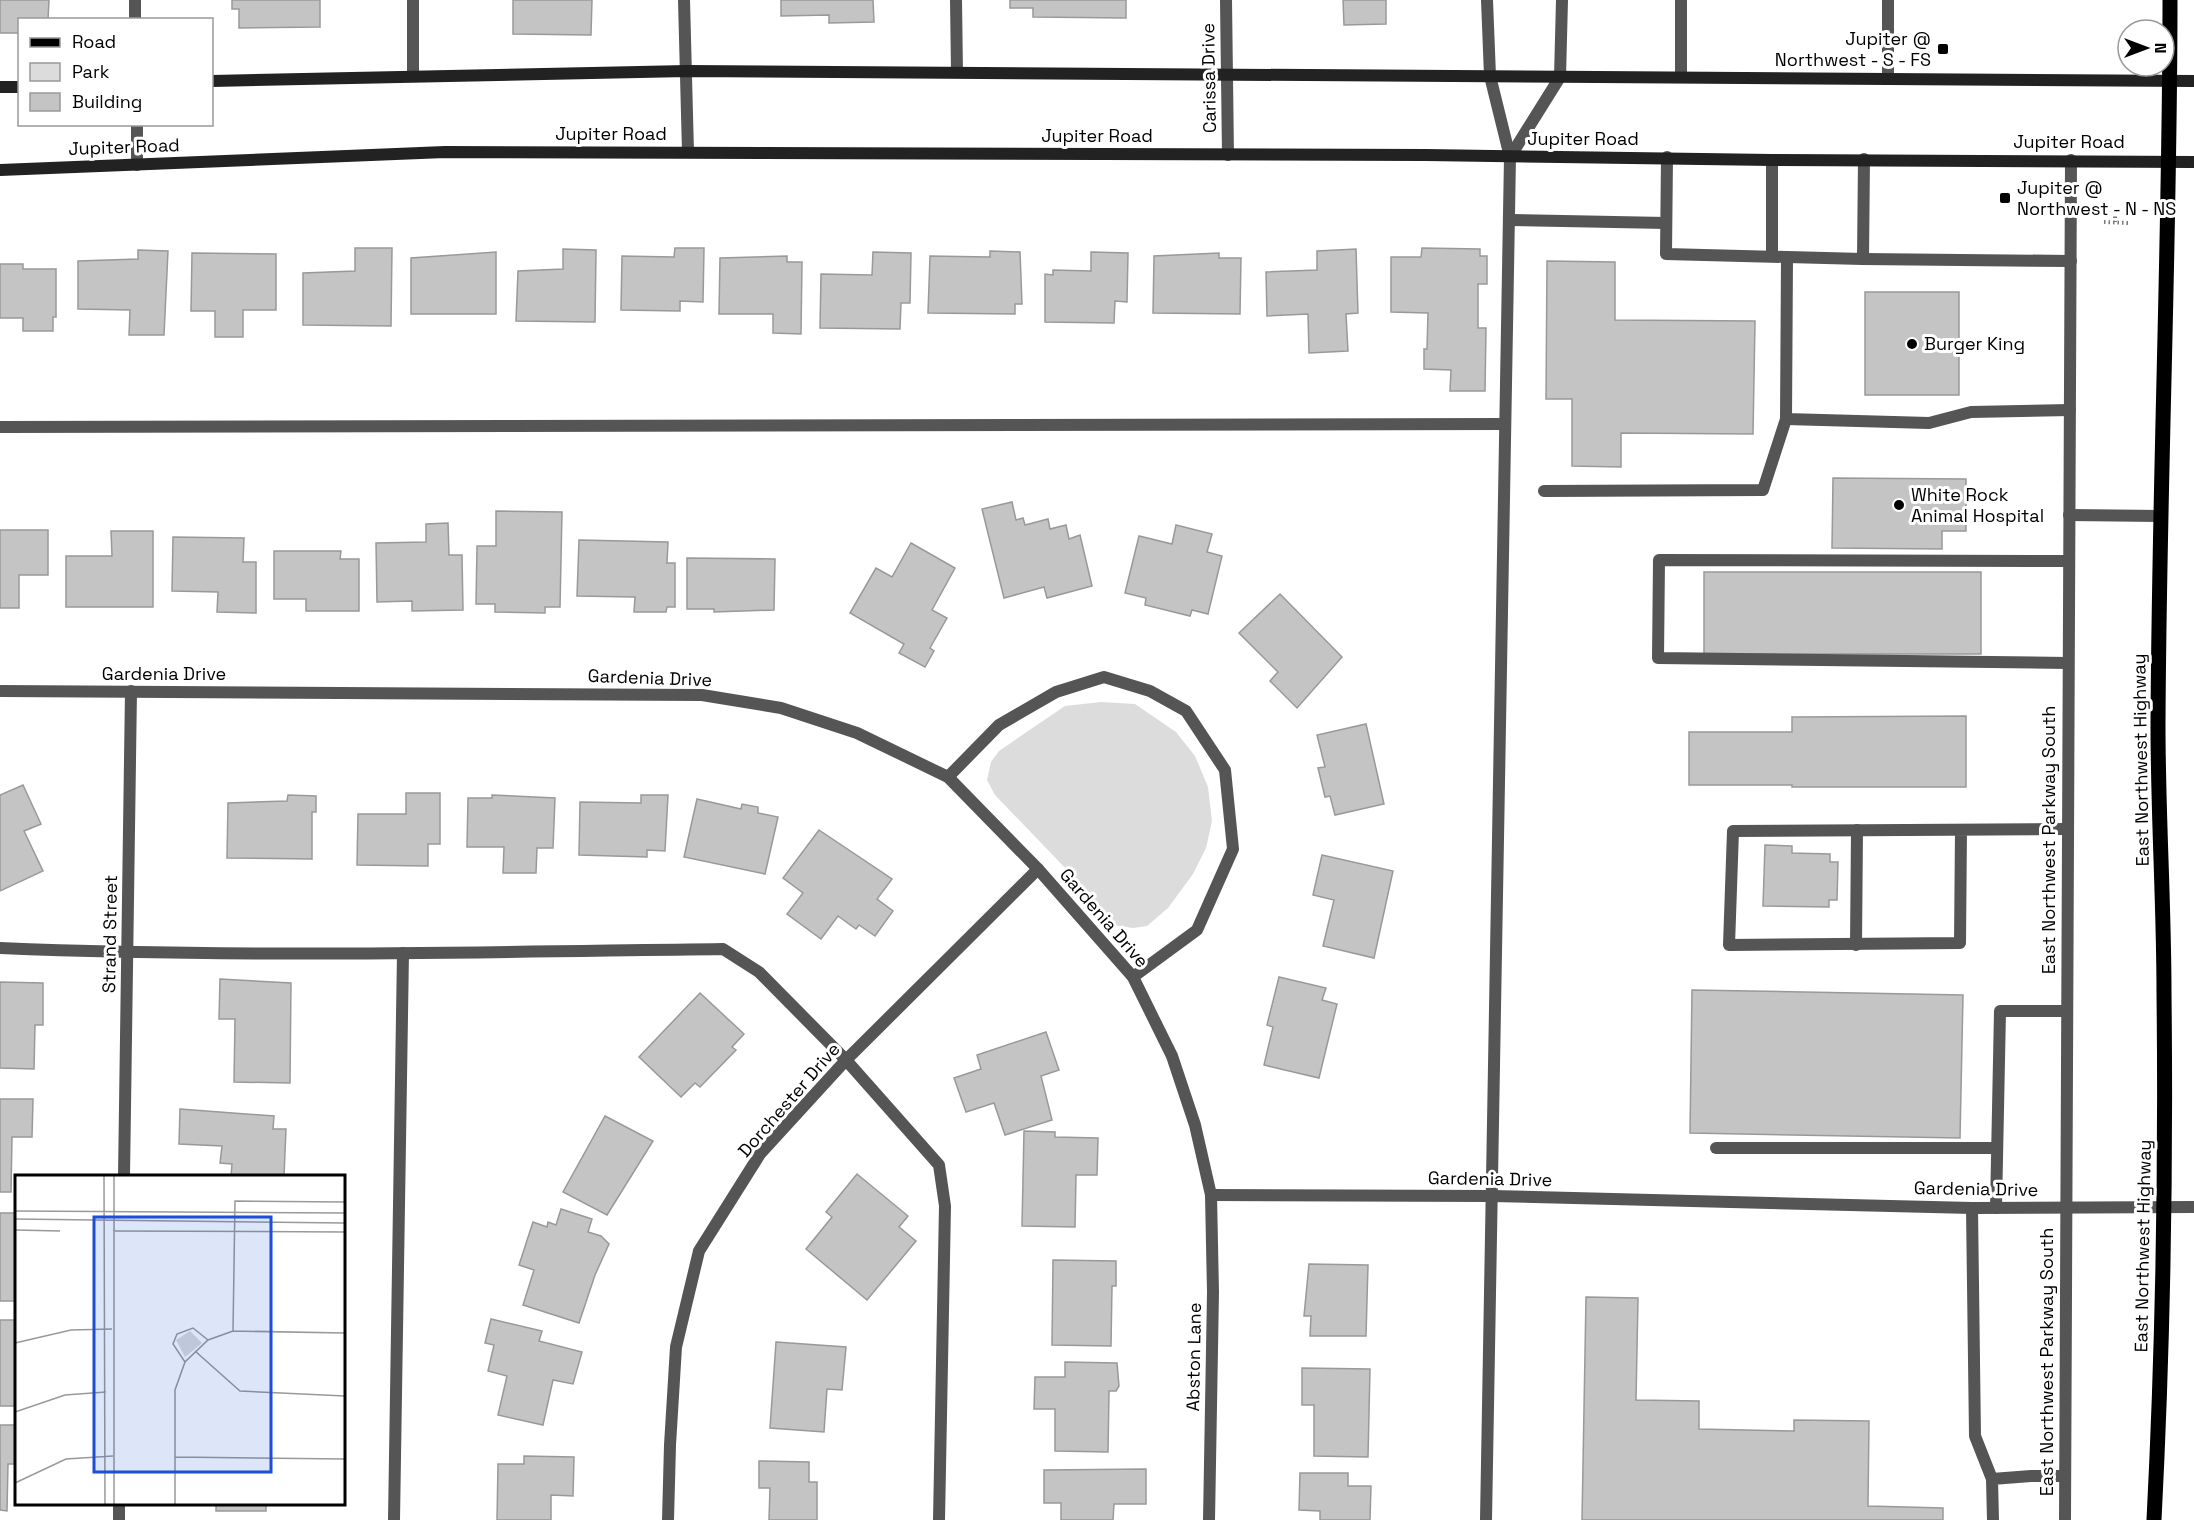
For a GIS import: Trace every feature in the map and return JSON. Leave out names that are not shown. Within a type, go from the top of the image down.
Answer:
[{"type":"main road","name":"East Northwest Highway","points":[[2154,1520],[2164,1208],[2164,992],[2158,731],[2170,0]]},
{"type":"main road","points":[[213,81],[687,71],[2194,81]]},
{"type":"main road","points":[[0,87],[18,87]]},
{"type":"main road","name":"Jupiter Road","points":[[0,170],[445,152],[1667,157],[1772,160],[2194,162]]},
{"type":"street","points":[[135,0],[135,18]]},
{"type":"street","points":[[413,0],[413,76]]},
{"type":"street","points":[[684,0],[688,152]]},
{"type":"street","points":[[956,0],[957,72]]},
{"type":"street","name":"Carissa Drive","points":[[1226,0],[1227,155]]},
{"type":"street","points":[[1486,1520],[1510,157],[1490,76],[1487,0]]},
{"type":"street","points":[[1510,157],[1560,77],[1562,0]]},
{"type":"street","points":[[1681,77],[1682,0]]},
{"type":"street","points":[[1888,0],[1888,78]]},
{"type":"street","points":[[136,126],[137,165]]},
{"type":"street","points":[[1667,157],[1666,254],[2071,261]]},
{"type":"street","points":[[1863,259],[1864,159]]},
{"type":"street","points":[[1772,160],[1772,255]]},
{"type":"street","name":"East Northwest Parkway South","points":[[2065,1520],[2071,160]]},
{"type":"street","points":[[1509,220],[1666,223]]},
{"type":"street","points":[[1544,491],[1763,490],[1786,419],[1787,256]]},
{"type":"street","points":[[1786,419],[1929,423],[1971,412],[2070,410]]},
{"type":"street","points":[[0,428],[1505,424]]},
{"type":"street","points":[[2069,515],[2160,516]]},
{"type":"street","points":[[2068,663],[1659,658],[1659,560],[2069,561]]},
{"type":"street","points":[[948,777],[999,725],[1056,692],[1104,677],[1150,691],[1186,711],[1225,770],[1233,849],[1197,930],[1133,977]]},
{"type":"street","name":"Gardenia Drive","points":[[0,691],[702,695],[782,708],[857,733],[948,777],[1038,869],[1133,977],[1172,1056],[1195,1125],[1210,1195],[1492,1196],[1972,1208],[2194,1207]]},
{"type":"street","name":"Strand Street","points":[[124,1175],[130,691]]},
{"type":"street","points":[[1961,830],[1960,943],[1729,945],[1733,831],[2067,829]]},
{"type":"street","points":[[1856,945],[1857,830]]},
{"type":"street","name":"Dorchester Drive","points":[[668,1520],[676,1347],[699,1251],[760,1154],[846,1060],[1038,869]]},
{"type":"street","points":[[0,948],[128,953],[403,953],[723,949],[759,972],[846,1060],[939,1165],[945,1206],[939,1520]]},
{"type":"street","points":[[394,1520],[403,953]]},
{"type":"street","points":[[1996,1208],[2000,1011],[2066,1011]]},
{"type":"street","points":[[1716,1148],[1997,1148]]},
{"type":"street","name":"Abston Lane","points":[[1209,1520],[1213,1292],[1210,1195]]},
{"type":"street","points":[[1972,1208],[1974,1436],[1992,1479],[1993,1520]]},
{"type":"street","points":[[1992,1479],[2064,1476]]},
{"type":"path","points":[[2115,212],[2115,222]]},
{"type":"path","points":[[2104,222],[2128,223]]},
{"type":"green space","points":[[1101,702],[1135,704],[1176,732],[1195,756],[1208,787],[1212,821],[1206,848],[1193,874],[1168,908],[1147,926],[1133,928],[1113,925],[1092,896],[995,795],[987,780],[991,762],[999,751],[1028,731],[1065,706]]},
{"type":"building","points":[[0,0],[49,0],[48,18],[18,18],[18,33],[0,33]]},
{"type":"building","points":[[232,0],[320,0],[320,27],[239,28],[239,9],[232,9]]},
{"type":"building","points":[[513,0],[592,0],[591,35],[513,34]]},
{"type":"building","points":[[781,0],[873,0],[874,22],[829,23],[829,15],[781,16]]},
{"type":"building","points":[[1010,0],[1126,0],[1126,18],[1033,17],[1033,8],[1010,8]]},
{"type":"building","points":[[1343,0],[1386,0],[1386,24],[1344,25]]},
{"type":"building","points":[[355,248],[392,248],[391,326],[303,325],[303,273],[355,271]]},
{"type":"building","points":[[675,248],[704,248],[703,302],[680,301],[680,311],[621,310],[622,256],[674,257]]},
{"type":"building","points":[[1422,248],[1480,249],[1480,256],[1487,256],[1487,284],[1478,284],[1478,328],[1486,328],[1485,391],[1450,391],[1451,370],[1424,369],[1428,313],[1391,312],[1391,257],[1421,257]]},
{"type":"building","points":[[563,249],[596,250],[595,322],[516,321],[518,271],[563,269]]},
{"type":"building","points":[[1356,249],[1358,313],[1346,314],[1348,351],[1309,353],[1308,314],[1267,316],[1266,272],[1317,270],[1317,251]]},
{"type":"building","points":[[138,250],[168,251],[164,335],[129,335],[130,310],[78,309],[78,261],[138,259]]},
{"type":"building","points":[[990,251],[1020,252],[1022,304],[1015,304],[1015,314],[928,313],[930,256],[990,257]]},
{"type":"building","points":[[496,252],[496,314],[411,314],[411,258]]},
{"type":"building","points":[[873,252],[911,253],[910,303],[901,303],[900,329],[820,328],[821,274],[872,275]]},
{"type":"building","points":[[1091,252],[1128,253],[1127,302],[1115,301],[1114,323],[1045,322],[1045,274],[1053,275],[1053,270],[1091,271]]},
{"type":"building","points":[[192,253],[276,254],[276,310],[243,310],[243,337],[215,337],[215,311],[191,311]]},
{"type":"building","points":[[1219,253],[1219,258],[1241,258],[1240,314],[1153,313],[1154,256]]},
{"type":"building","points":[[787,256],[787,262],[802,262],[801,334],[773,333],[773,314],[719,314],[720,258]]},
{"type":"building","points":[[1547,261],[1615,262],[1615,320],[1755,321],[1753,434],[1621,433],[1621,467],[1572,466],[1572,399],[1546,399]]},
{"type":"building","points":[[0,264],[23,264],[23,269],[56,269],[56,317],[53,317],[53,331],[23,331],[23,318],[0,318]]},
{"type":"building","name":"Burger King","points":[[1865,292],[1959,292],[1959,395],[1865,395]]},
{"type":"building","name":"White Rock Animal Hospital","points":[[1833,478],[1966,479],[1966,531],[1942,531],[1942,549],[1832,548]]},
{"type":"building","points":[[1012,502],[1016,520],[1023,518],[1025,525],[1048,519],[1050,529],[1066,525],[1069,539],[1080,535],[1092,586],[1047,598],[1044,587],[1004,598],[982,509]]},
{"type":"building","points":[[496,511],[562,512],[560,607],[545,607],[545,613],[495,612],[495,604],[476,604],[477,546],[496,546]]},
{"type":"building","points":[[448,523],[449,555],[462,555],[463,610],[412,611],[412,601],[377,602],[376,543],[426,542],[426,524]]},
{"type":"building","points":[[1176,525],[1212,534],[1207,552],[1222,556],[1208,614],[1192,610],[1190,616],[1145,605],[1146,598],[1125,593],[1139,536],[1172,544]]},
{"type":"building","points":[[0,530],[48,530],[48,575],[19,575],[19,608],[0,608]]},
{"type":"building","points":[[111,531],[153,531],[153,607],[66,607],[66,556],[112,556]]},
{"type":"building","points":[[173,537],[244,538],[243,562],[256,562],[256,613],[217,612],[218,592],[172,591]]},
{"type":"building","points":[[579,540],[668,542],[667,563],[675,563],[675,607],[667,607],[666,612],[634,612],[635,597],[577,596]]},
{"type":"building","points":[[911,543],[955,568],[932,610],[947,618],[930,648],[934,651],[925,667],[899,653],[904,644],[850,613],[876,568],[892,577]]},
{"type":"building","points":[[274,551],[341,551],[340,559],[359,559],[359,611],[306,611],[306,599],[274,599]]},
{"type":"building","points":[[687,558],[775,559],[774,610],[714,612],[714,609],[687,609]]},
{"type":"building","points":[[1704,572],[1981,572],[1981,654],[1704,654]]},
{"type":"building","points":[[1280,594],[1342,657],[1297,708],[1270,681],[1278,672],[1239,633]]},
{"type":"building","points":[[1966,716],[1966,787],[1689,785],[1689,732],[1792,732],[1792,717]]},
{"type":"building","points":[[1366,724],[1384,804],[1335,815],[1330,796],[1325,797],[1318,768],[1325,767],[1317,735]]},
{"type":"building","points":[[23,785],[41,824],[24,831],[43,871],[0,891],[0,795]]},
{"type":"building","points":[[406,793],[440,793],[440,844],[428,844],[428,866],[357,865],[358,814],[406,814]]},
{"type":"building","points":[[288,795],[316,796],[316,812],[312,812],[312,859],[227,858],[228,803],[287,801]]},
{"type":"building","points":[[492,795],[555,798],[553,848],[537,848],[536,873],[503,873],[504,847],[467,847],[468,798],[492,798]]},
{"type":"building","points":[[641,795],[668,795],[665,851],[647,850],[647,857],[579,855],[580,802],[641,803]]},
{"type":"building","points":[[697,799],[741,809],[742,804],[758,807],[758,813],[778,817],[765,874],[684,857]]},
{"type":"building","points":[[819,830],[892,879],[877,899],[893,911],[875,936],[859,925],[856,929],[838,916],[821,939],[787,914],[803,893],[783,878]]},
{"type":"building","points":[[1765,845],[1792,846],[1792,853],[1830,854],[1830,862],[1838,862],[1837,900],[1829,900],[1829,907],[1763,906]]},
{"type":"building","points":[[1322,855],[1393,871],[1374,958],[1323,946],[1334,900],[1313,895]]},
{"type":"building","points":[[1279,977],[1326,988],[1322,1000],[1337,1004],[1319,1078],[1264,1065],[1273,1027],[1267,1025]]},
{"type":"building","points":[[220,979],[291,983],[290,1083],[234,1082],[235,1019],[219,1019]]},
{"type":"building","points":[[0,982],[43,983],[43,1025],[35,1025],[34,1069],[0,1068]]},
{"type":"building","points":[[1692,990],[1963,995],[1960,1138],[1690,1133]]},
{"type":"building","points":[[700,993],[744,1034],[732,1047],[736,1050],[700,1087],[695,1083],[681,1097],[639,1057]]},
{"type":"building","points":[[1046,1032],[1059,1070],[1041,1076],[1052,1120],[1005,1135],[994,1103],[966,1112],[954,1078],[981,1069],[977,1055]]},
{"type":"building","points":[[0,1099],[33,1099],[32,1137],[12,1137],[11,1192],[0,1192]]},
{"type":"building","points":[[180,1109],[274,1116],[273,1129],[286,1129],[284,1175],[231,1175],[232,1164],[220,1163],[222,1146],[179,1144]]},
{"type":"building","points":[[605,1116],[653,1141],[607,1215],[563,1192]]},
{"type":"building","points":[[1024,1131],[1055,1132],[1055,1137],[1098,1138],[1097,1175],[1076,1175],[1075,1227],[1022,1226]]},
{"type":"building","points":[[857,1174],[908,1216],[899,1227],[916,1241],[867,1300],[806,1249],[832,1217],[826,1212]]},
{"type":"building","points":[[561,1209],[592,1219],[588,1232],[601,1236],[609,1244],[595,1275],[579,1323],[523,1305],[534,1270],[519,1265],[533,1222],[547,1227],[548,1222],[556,1225]]},
{"type":"building","points":[[0,1213],[15,1213],[15,1301],[0,1301]]},
{"type":"building","points":[[1053,1260],[1116,1261],[1116,1286],[1112,1286],[1111,1346],[1052,1345]]},
{"type":"building","points":[[1309,1264],[1368,1265],[1366,1336],[1310,1336],[1311,1316],[1304,1316]]},
{"type":"building","points":[[1586,1297],[1638,1298],[1636,1400],[1699,1401],[1699,1429],[1794,1431],[1794,1420],[1869,1421],[1868,1506],[1943,1508],[1943,1520],[1582,1520]]},
{"type":"building","points":[[491,1319],[542,1331],[539,1341],[582,1352],[573,1384],[553,1380],[543,1425],[498,1415],[507,1376],[488,1371],[494,1345],[485,1343]]},
{"type":"building","points":[[0,1320],[15,1320],[15,1406],[0,1406]]},
{"type":"building","points":[[776,1342],[846,1347],[842,1390],[827,1389],[824,1432],[770,1428]]},
{"type":"building","points":[[1065,1362],[1117,1363],[1119,1386],[1116,1391],[1109,1391],[1108,1452],[1055,1451],[1055,1409],[1034,1409],[1035,1377],[1065,1377]]},
{"type":"building","points":[[1302,1368],[1370,1369],[1368,1457],[1314,1456],[1314,1405],[1302,1405]]},
{"type":"building","points":[[0,1425],[15,1425],[15,1464],[8,1464],[7,1511],[0,1510]]},
{"type":"building","points":[[524,1456],[574,1457],[573,1496],[551,1495],[551,1520],[497,1520],[498,1464],[524,1464]]},
{"type":"building","points":[[759,1461],[809,1462],[809,1482],[817,1482],[817,1520],[769,1520],[770,1488],[759,1488]]},
{"type":"building","points":[[1146,1469],[1146,1504],[1114,1504],[1113,1520],[1061,1520],[1061,1503],[1044,1503],[1044,1470]]},
{"type":"building","points":[[1300,1473],[1348,1473],[1348,1486],[1371,1486],[1370,1520],[1320,1520],[1320,1511],[1299,1510]]},
{"type":"building","points":[[216,1505],[266,1505],[266,1511],[216,1511]]},
{"type":"place","name":"Jupiter @ Northwest - S - FS","points":[[1943,49]]},
{"type":"place","name":"Jupiter @ Northwest - N - NS","points":[[2005,198]]},
{"type":"place","name":"Burger King","points":[[1912,344]]},
{"type":"place","name":"White Rock Animal Hospital","points":[[1899,505]]}]
